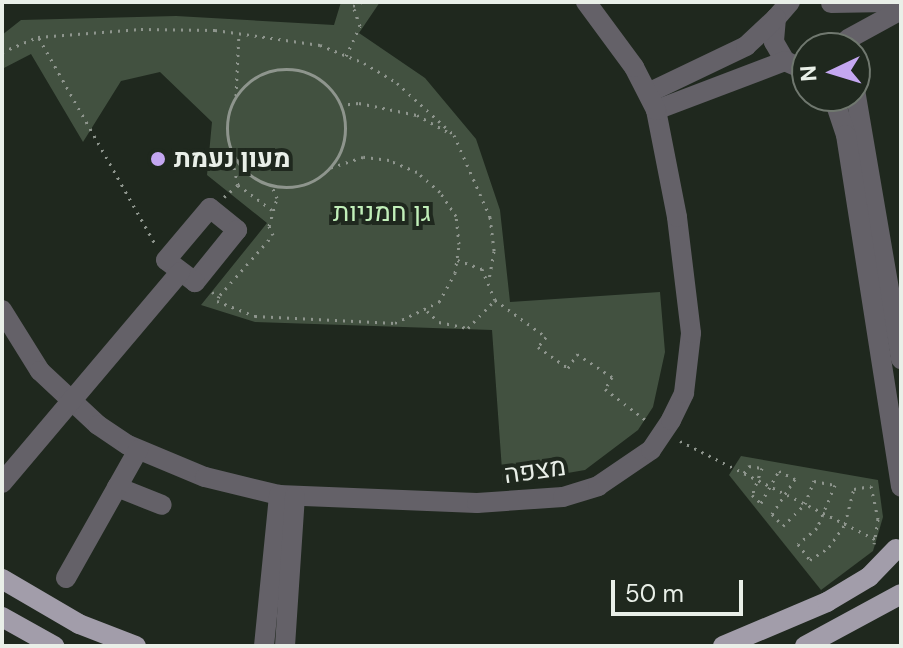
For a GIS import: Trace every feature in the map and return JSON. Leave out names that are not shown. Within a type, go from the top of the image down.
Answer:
[{"type":"main road","points":[[898,544],[894,567],[901,581]]},
{"type":"main road","points":[[723,646],[827,602],[869,577],[898,544]]},
{"type":"main road","points":[[2,579],[79,624],[136,646]]},
{"type":"main road","points":[[805,646],[901,594]]},
{"type":"main road","points":[[2,617],[54,646]]},
{"type":"street","name":"מצפה","points":[[2,310],[10,345],[70,401],[138,450],[205,477],[287,495],[477,503],[563,497],[626,470],[651,450],[684,393],[691,333],[677,217],[652,101],[605,22],[586,2]]},
{"type":"street","points":[[830,3],[889,2]]},
{"type":"street","points":[[830,3],[846,20],[846,32]]},
{"type":"street","points":[[652,101],[746,46],[783,8]]},
{"type":"street","points":[[783,8],[774,42],[791,60]]},
{"type":"street","points":[[866,32],[901,10]]},
{"type":"street","points":[[652,101],[791,71]]},
{"type":"street","points":[[838,112],[846,135],[901,487]]},
{"type":"street","points":[[859,112],[901,359]]},
{"type":"street","points":[[2,483],[180,271]]},
{"type":"street","points":[[66,578],[138,450]]},
{"type":"street","points":[[117,487],[162,505]]},
{"type":"street","points":[[264,646],[287,495]]},
{"type":"street","points":[[285,646],[287,495]]},
{"type":"path","points":[[346,56],[360,26],[353,6],[362,2]]},
{"type":"path","points":[[2,52],[38,37],[141,29],[239,33],[320,45],[346,56],[397,83],[454,135],[490,217],[494,251],[489,279]]},
{"type":"path","points":[[239,33],[236,96],[228,115],[232,153],[242,168],[272,186],[304,185],[330,168],[363,157],[389,160],[417,172],[440,192],[456,216],[457,260],[439,302],[427,311],[395,323],[255,316],[217,301],[273,235],[272,210],[277,198],[272,186]]},
{"type":"path","points":[[38,37],[180,271],[219,296]]},
{"type":"path","points":[[236,96],[264,73],[300,71],[330,89],[340,105],[344,138],[330,168]]},
{"type":"path","points":[[340,105],[359,103],[417,115],[454,135]]},
{"type":"path","points":[[238,185],[272,210]]},
{"type":"path","points":[[457,260],[482,269],[489,279],[495,300],[546,337],[538,347],[568,368],[577,354],[612,377],[605,389],[663,432],[876,539],[898,544]]},
{"type":"path","points":[[427,311],[439,322],[468,328],[495,300]]},
{"type":"path","points":[[744,473],[749,466],[762,468],[752,495],[761,503],[779,471],[795,479],[789,495],[772,514],[783,526],[805,504],[814,481],[835,485],[825,514],[798,544],[810,560],[829,547],[845,524],[854,489],[871,486],[876,539],[870,549]]},
{"type":"green space","name":"גן חמניות","points":[[341,2],[380,2],[359,33],[425,78],[476,139],[500,210],[510,302],[660,292],[665,352],[653,407],[638,430],[585,470],[503,484],[492,330],[255,322],[201,305],[267,223],[207,175],[212,122],[160,72],[121,81],[83,142],[31,54],[2,69],[2,35],[21,20],[176,16],[334,25]]},
{"type":"green space","points":[[741,456],[878,480],[883,517],[873,551],[821,590],[729,475]]},
{"type":"place","name":"מעון נעמת","points":[[158,159]]}]
